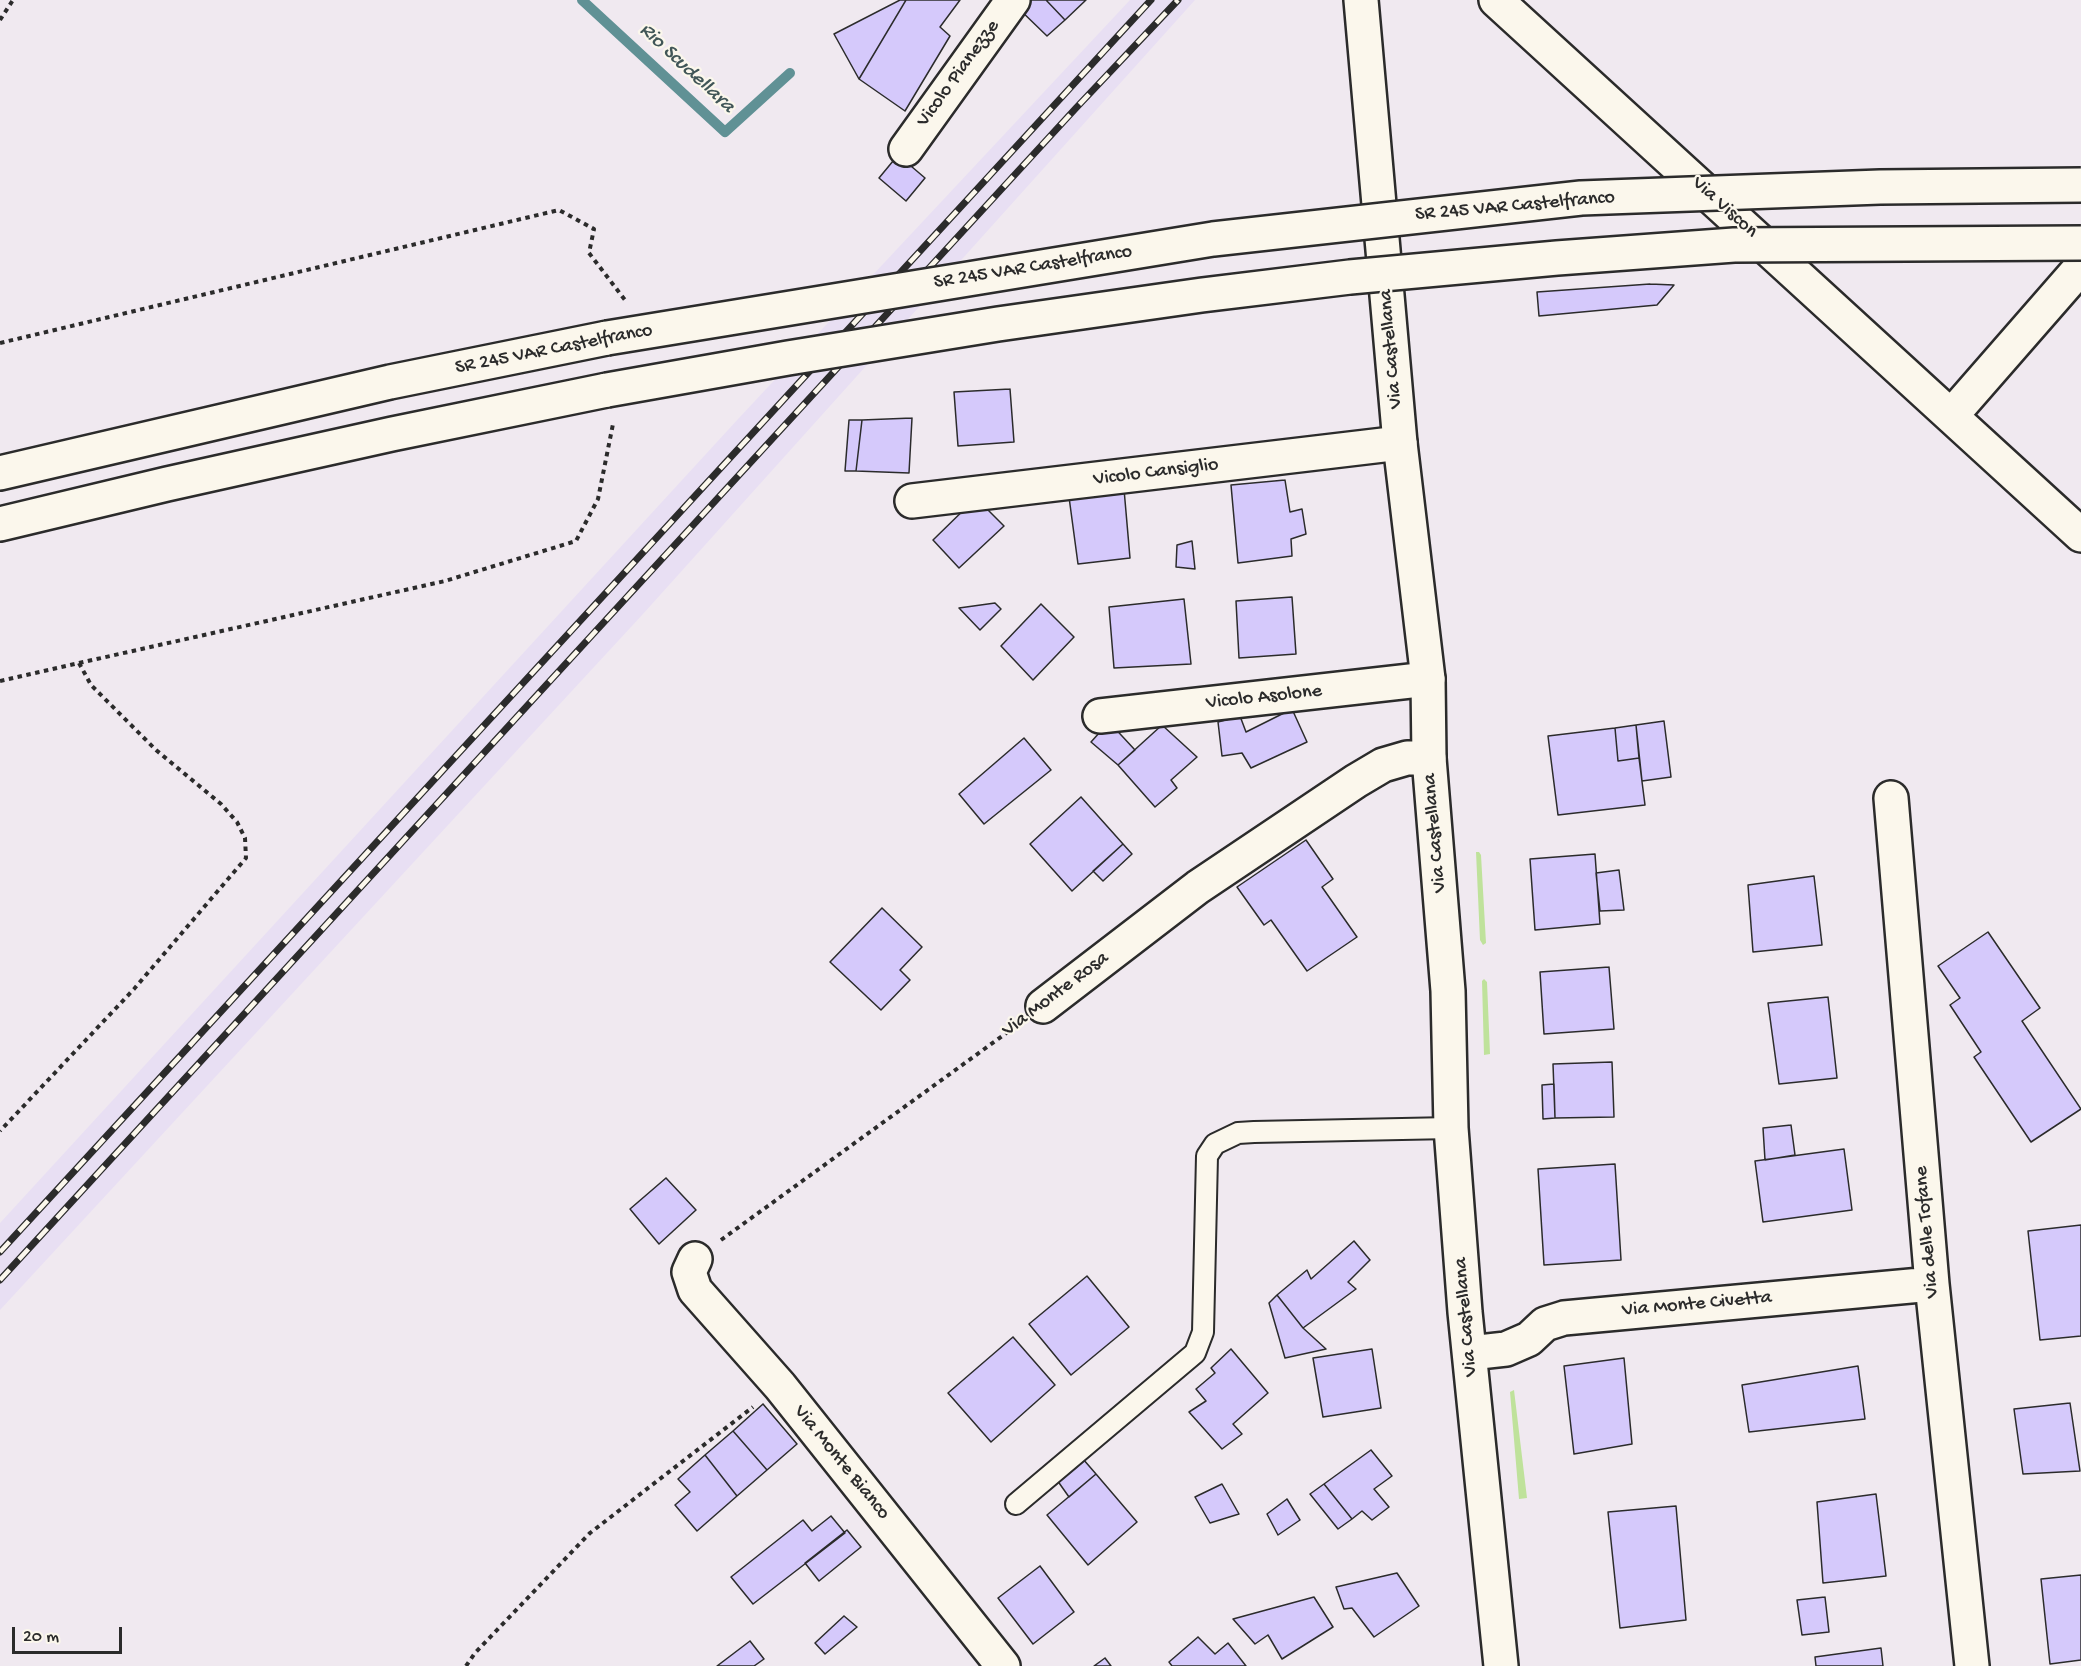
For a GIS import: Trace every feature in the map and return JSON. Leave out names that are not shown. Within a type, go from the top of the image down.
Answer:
[{"type":"main road","name":"Vicolo Pianezze","points":[[906,149],[1013,0]]},
{"type":"main road","name":"Via Castellana","points":[[1361,0],[1400,443],[1428,679],[1429,758],[1448,991],[1451,1128],[1470,1353],[1501,1666]]},
{"type":"main road","name":"Via Viscon","points":[[1496,0],[2081,536]]},
{"type":"main road","name":"SR 245 VAR Castelfranco","points":[[0,473],[390,382],[606,338],[1213,239],[1569,200],[1880,187],[2081,185]]},
{"type":"main road","points":[[0,524],[347,444],[607,390],[998,324],[1202,295],[1557,258],[1734,245],[2081,243]]},
{"type":"main road","points":[[1951,416],[2081,267]]},
{"type":"main road","name":"Vicolo Cansiglio","points":[[912,501],[1400,443]]},
{"type":"main road","name":"Vicolo Asolone","points":[[1100,716],[1428,679]]},
{"type":"main road","name":"Via Monte Rosa","points":[[1044,1006],[1198,887],[1356,781],[1383,765],[1407,758],[1429,758]]},
{"type":"main road","name":"Via delle Tofane","points":[[1891,798],[1932,1284],[1972,1666]]},
{"type":"main road","name":"Via Monte Bianco","points":[[695,1259],[689,1272],[695,1290],[780,1386],[1003,1666]]},
{"type":"main road","name":"Via Monte Civetta","points":[[1470,1353],[1506,1349],[1529,1339],[1545,1324],[1564,1318],[1932,1284]]},
{"type":"lane","points":[[1016,1504],[1195,1353],[1203,1332],[1207,1156],[1215,1144],[1239,1133],[1451,1128]]},
{"type":"path","points":[[0,20],[13,0]]},
{"type":"path","points":[[0,681],[79,663],[92,685],[148,742],[195,785],[220,804],[237,822],[245,838],[246,858],[134,989],[0,1131]]},
{"type":"path","name":"Via Monte Rosa","points":[[695,1259],[1044,1006]]},
{"type":"path","points":[[466,1666],[475,1653],[590,1533],[780,1386]]},
{"type":"shaded area","points":[[1130,0],[1195,0],[643,614],[0,1310],[0,1223],[739,418]]},
{"type":"green space","points":[[1476,852],[1481,855],[1486,943],[1483,945],[1480,940]]},
{"type":"green space","points":[[1484,979],[1487,982],[1490,1054],[1484,1055],[1482,981]]},
{"type":"green space","points":[[1514,1390],[1527,1498],[1519,1499],[1510,1392]]},
{"type":"building","points":[[900,0],[906,0],[859,79],[834,34]]},
{"type":"building","points":[[906,0],[960,0],[940,27],[950,36],[905,111],[859,79]]},
{"type":"building","points":[[1022,0],[1046,0],[1065,20],[1047,36],[1016,6]]},
{"type":"building","points":[[1046,0],[1086,0],[1065,20]]},
{"type":"building","points":[[898,155],[925,178],[906,201],[879,178]]},
{"type":"building","points":[[1650,284],[1674,285],[1657,305],[1539,316],[1537,292]]},
{"type":"building","points":[[1010,389],[1014,442],[958,446],[954,392]]},
{"type":"building","points":[[912,418],[909,473],[856,471],[862,420]]},
{"type":"building","points":[[849,420],[862,420],[856,471],[845,471]]},
{"type":"building","points":[[1285,480],[1290,512],[1302,509],[1306,534],[1291,539],[1292,556],[1238,563],[1231,485]]},
{"type":"building","points":[[1124,489],[1130,558],[1078,564],[1069,497]]},
{"type":"building","points":[[976,498],[1004,526],[959,568],[933,540]]},
{"type":"building","points":[[1192,541],[1195,569],[1176,567],[1177,545]]},
{"type":"building","points":[[1292,597],[1296,654],[1239,658],[1236,601]]},
{"type":"building","points":[[1184,599],[1191,664],[1114,668],[1109,607]]},
{"type":"building","points":[[995,603],[1001,609],[980,630],[959,608]]},
{"type":"building","points":[[1041,604],[1074,637],[1033,680],[1001,646]]},
{"type":"building","points":[[1292,709],[1307,742],[1251,768],[1242,753],[1222,756],[1218,722],[1240,716],[1246,732]]},
{"type":"building","points":[[1664,721],[1671,777],[1642,781],[1636,725]]},
{"type":"building","points":[[1109,722],[1135,750],[1118,765],[1091,742]]},
{"type":"building","points":[[1162,725],[1197,757],[1171,780],[1177,788],[1155,807],[1118,765]]},
{"type":"building","points":[[1636,725],[1639,758],[1618,761],[1615,728]]},
{"type":"building","points":[[1615,728],[1618,761],[1639,758],[1645,805],[1558,815],[1548,736]]},
{"type":"building","points":[[1024,738],[1051,770],[984,824],[959,794]]},
{"type":"building","points":[[1081,797],[1123,844],[1072,891],[1030,844]]},
{"type":"building","points":[[1306,840],[1333,879],[1322,887],[1357,937],[1307,971],[1271,920],[1264,925],[1237,887]]},
{"type":"building","points":[[1123,844],[1132,854],[1103,881],[1093,871]]},
{"type":"building","points":[[1595,854],[1600,924],[1535,930],[1530,859]]},
{"type":"building","points":[[1619,870],[1624,910],[1600,911],[1596,873]]},
{"type":"building","points":[[1814,876],[1822,945],[1753,952],[1748,885]]},
{"type":"building","points":[[882,908],[922,947],[900,970],[910,980],[881,1010],[830,962]]},
{"type":"building","points":[[1988,932],[2040,1008],[2022,1021],[2081,1109],[2031,1142],[1974,1057],[1981,1052],[1950,1005],[1960,998],[1938,966]]},
{"type":"building","points":[[1609,967],[1614,1029],[1544,1034],[1540,972]]},
{"type":"building","points":[[1828,997],[1837,1078],[1779,1084],[1768,1003]]},
{"type":"building","points":[[1612,1062],[1614,1117],[1555,1118],[1553,1064]]},
{"type":"building","points":[[1554,1084],[1555,1118],[1543,1119],[1542,1085]]},
{"type":"building","points":[[1791,1125],[1795,1155],[1765,1160],[1763,1128]]},
{"type":"building","points":[[1844,1149],[1852,1210],[1763,1222],[1755,1161]]},
{"type":"building","points":[[1615,1164],[1621,1260],[1544,1265],[1538,1169]]},
{"type":"building","points":[[666,1178],[696,1210],[659,1244],[630,1209]]},
{"type":"building","points":[[2081,1225],[2081,1336],[2040,1340],[2028,1231]]},
{"type":"building","points":[[1354,1241],[1370,1260],[1348,1282],[1356,1289],[1303,1328],[1277,1295],[1307,1270],[1311,1279]]},
{"type":"building","points":[[1087,1276],[1129,1327],[1071,1375],[1029,1324]]},
{"type":"building","points":[[1277,1295],[1303,1328],[1326,1349],[1285,1358],[1269,1303]]},
{"type":"building","points":[[1013,1337],[1055,1385],[991,1442],[948,1393]]},
{"type":"building","points":[[1231,1349],[1268,1393],[1233,1424],[1242,1434],[1222,1449],[1189,1412],[1206,1401],[1196,1389],[1215,1373],[1211,1368]]},
{"type":"building","points":[[1372,1349],[1381,1408],[1323,1417],[1313,1358]]},
{"type":"building","points":[[1624,1358],[1632,1444],[1574,1454],[1564,1366]]},
{"type":"building","points":[[1858,1366],[1865,1419],[1749,1432],[1742,1385]]},
{"type":"building","points":[[2070,1403],[2080,1471],[2023,1474],[2014,1409]]},
{"type":"building","points":[[763,1404],[797,1444],[767,1470],[733,1431]]},
{"type":"building","points":[[733,1431],[767,1470],[737,1496],[705,1455]]},
{"type":"building","points":[[1371,1450],[1392,1476],[1374,1489],[1389,1507],[1372,1520],[1362,1511],[1352,1519],[1324,1484]]},
{"type":"building","points":[[705,1455],[737,1496],[697,1531],[675,1505],[690,1492],[678,1479]]},
{"type":"building","points":[[1083,1459],[1096,1474],[1069,1497],[1057,1480]]},
{"type":"building","points":[[1096,1474],[1137,1522],[1088,1565],[1047,1515]]},
{"type":"building","points":[[1222,1484],[1239,1514],[1210,1523],[1195,1497]]},
{"type":"building","points":[[1324,1484],[1352,1519],[1338,1529],[1310,1494]]},
{"type":"building","points":[[1876,1494],[1886,1576],[1823,1583],[1817,1502]]},
{"type":"building","points":[[1287,1499],[1300,1520],[1278,1535],[1267,1514]]},
{"type":"building","points":[[1676,1506],[1686,1620],[1620,1628],[1608,1512]]},
{"type":"building","points":[[831,1516],[845,1533],[753,1604],[731,1577],[803,1520],[812,1531]]},
{"type":"building","points":[[847,1530],[861,1547],[819,1581],[805,1563]]},
{"type":"building","points":[[1040,1566],[1074,1612],[1033,1644],[998,1598]]},
{"type":"building","points":[[1397,1573],[1419,1606],[1374,1637],[1352,1608],[1344,1609],[1336,1587]]},
{"type":"building","points":[[2081,1575],[2081,1660],[2050,1664],[2041,1579]]},
{"type":"building","points":[[1314,1597],[1333,1627],[1282,1659],[1268,1635],[1255,1644],[1233,1619]]},
{"type":"building","points":[[1825,1597],[1829,1632],[1802,1635],[1797,1600]]},
{"type":"building","points":[[844,1616],[857,1627],[825,1654],[815,1643]]},
{"type":"building","points":[[1198,1637],[1215,1654],[1228,1643],[1246,1666],[1172,1666],[1169,1662]]},
{"type":"building","points":[[750,1641],[764,1659],[754,1666],[717,1666]]},
{"type":"building","points":[[1881,1648],[1883,1666],[1816,1666],[1815,1657]]},
{"type":"building","points":[[1105,1658],[1111,1666],[1094,1666]]},
{"type":"waterway","name":"Rio Scudellara","points":[[582,0],[725,132],[790,73]]},
{"type":"railway","points":[[0,1252],[1151,0]]},
{"type":"railway","points":[[0,1280],[1076,108],[1178,0]]}]
